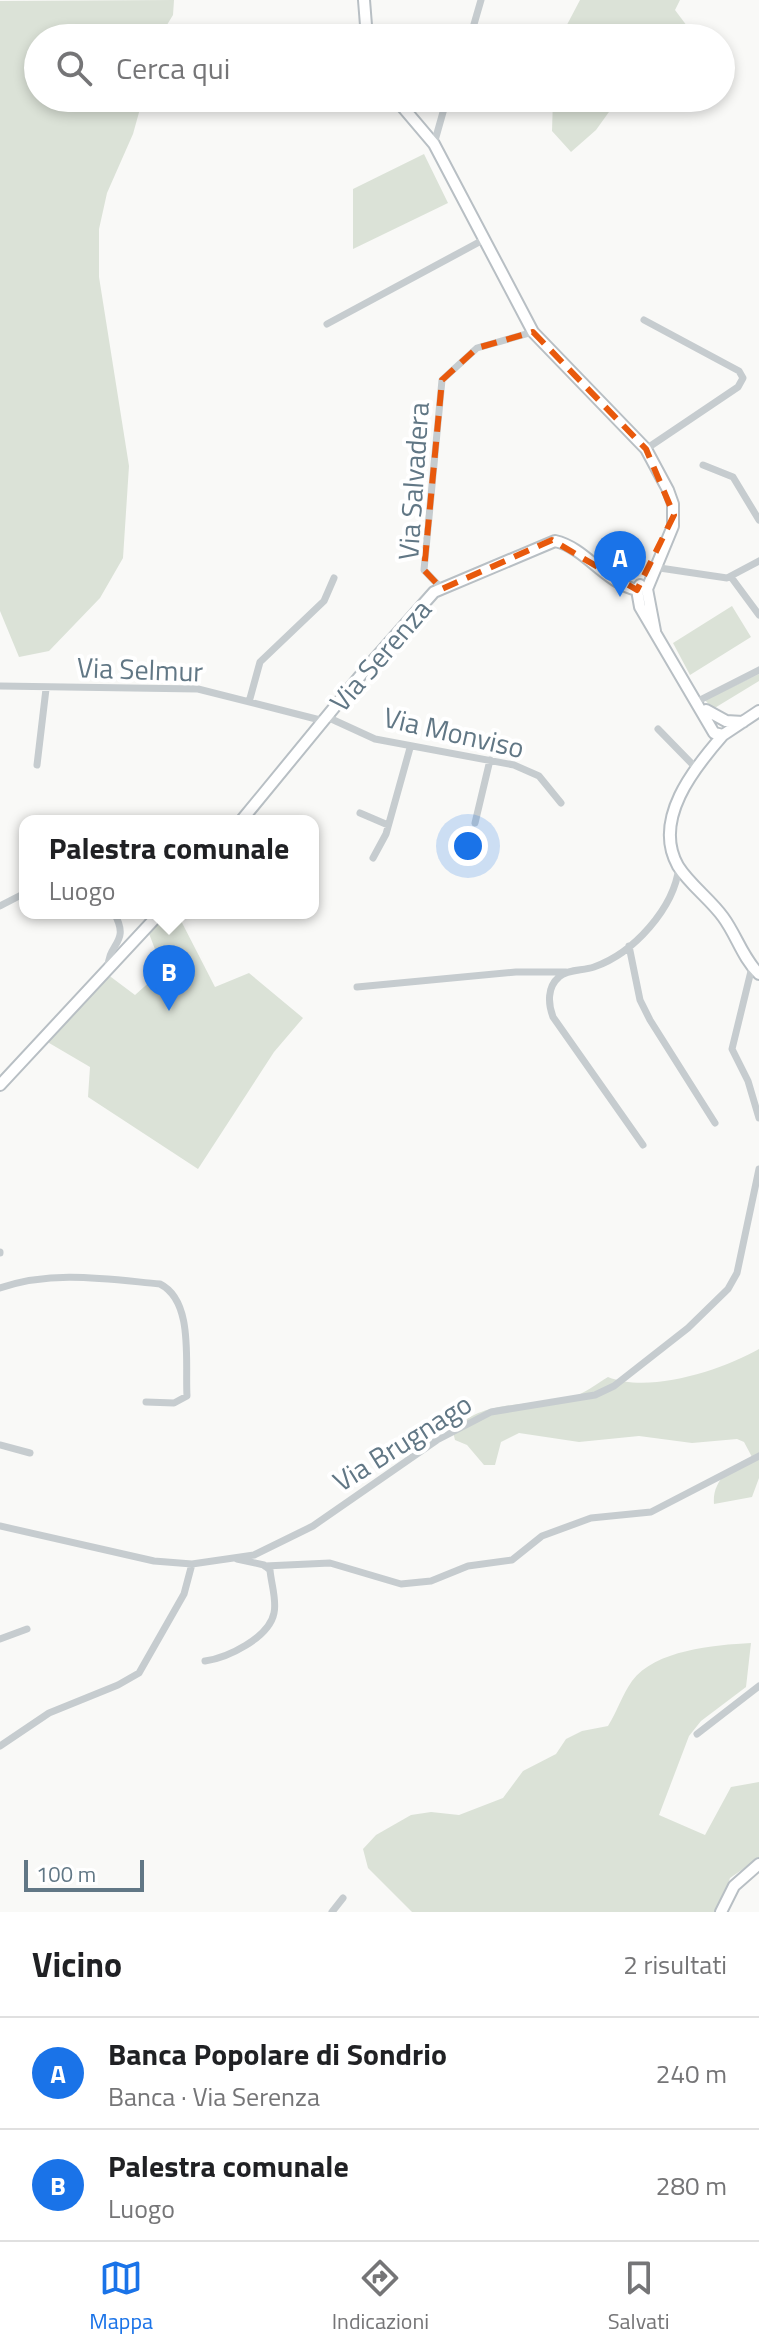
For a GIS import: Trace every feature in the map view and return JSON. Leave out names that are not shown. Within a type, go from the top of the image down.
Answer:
[{"type":"street","points":[[364,0],[366,24]]},
{"type":"street","points":[[474,24],[481,0]]},
{"type":"street","points":[[407,112],[434,144],[533,332],[646,449],[673,504],[669,535],[647,589],[651,618]]},
{"type":"street","points":[[434,144],[443,112]]},
{"type":"street","points":[[327,324],[483,240]]},
{"type":"street","points":[[644,320],[739,371],[743,378],[738,387],[646,449]]},
{"type":"street","name":"Via Salvadera","points":[[442,589],[424,570],[442,380],[477,348],[533,332]]},
{"type":"street","points":[[703,465],[733,477],[759,520]]},
{"type":"street","name":"Via Serenza","points":[[246,815],[415,610],[442,589],[555,541],[568,546],[614,581],[637,590]]},
{"type":"street","points":[[654,567],[731,577],[759,561]]},
{"type":"street","points":[[654,567],[637,590],[640,607],[700,704],[720,727]]},
{"type":"street","points":[[731,577],[759,615]]},
{"type":"street","points":[[249,702],[260,662],[324,601],[334,578]]},
{"type":"street","points":[[637,590],[644,596],[655,631]]},
{"type":"street","points":[[700,704],[759,670]]},
{"type":"street","name":"Via Selmur","points":[[0,686],[198,689],[326,719]]},
{"type":"street","points":[[37,765],[46,689]]},
{"type":"street","points":[[720,727],[744,722],[759,711]]},
{"type":"street","name":"Via Monviso","points":[[326,719],[375,739],[410,748],[514,765],[539,776],[561,803]]},
{"type":"street","points":[[720,727],[671,819],[671,845],[679,867],[724,917],[755,970],[732,1049],[748,1081],[759,1118]]},
{"type":"street","points":[[658,729],[697,769]]},
{"type":"street","points":[[373,858],[388,825],[410,748]]},
{"type":"street","points":[[475,823],[490,760]]},
{"type":"street","points":[[360,813],[388,825]]},
{"type":"street","points":[[357,987],[516,972],[568,972],[608,961],[629,946],[665,908],[674,893],[679,867]]},
{"type":"street","points":[[0,906],[19,896]]},
{"type":"street","points":[[108,968],[108,957],[121,939],[122,929],[117,919]]},
{"type":"street","points":[[0,1085],[154,919]]},
{"type":"street","points":[[629,946],[640,1000],[715,1123]]},
{"type":"street","points":[[568,972],[552,986],[553,1017],[643,1145]]},
{"type":"street","name":"Via Brugnago","points":[[0,1526],[154,1561],[192,1564],[254,1555],[313,1526],[437,1440],[491,1412],[572,1401],[614,1386],[708,1310],[737,1273],[759,1169]]},
{"type":"street","points":[[0,1288],[21,1281],[66,1276],[160,1284],[173,1291],[181,1305],[187,1396],[174,1403],[146,1402]]},
{"type":"street","points":[[0,1445],[30,1453]]},
{"type":"street","points":[[235,1558],[265,1566],[323,1563],[401,1584],[431,1581],[468,1566],[512,1560],[542,1536],[591,1518],[651,1512],[759,1456]]},
{"type":"street","points":[[0,1746],[49,1713],[118,1685],[139,1673],[184,1594],[192,1564]]},
{"type":"street","points":[[205,1661],[228,1655],[267,1628],[273,1617],[270,1570],[265,1566]]},
{"type":"street","points":[[0,1639],[27,1629]]},
{"type":"street","points":[[697,1734],[759,1686]]},
{"type":"street","points":[[721,1912],[734,1886],[759,1864]]},
{"type":"street","points":[[332,1912],[343,1898]]},
{"type":"highlighted area","points":[[533,332],[646,449],[674,515],[637,590],[552,540],[442,589],[424,570],[442,380],[477,348]]},
{"type":"shaded area","points":[[174,0],[173,15],[168,24],[24,24],[24,112],[139,112],[133,134],[107,193],[99,229],[99,277],[129,466],[123,558],[100,598],[49,651],[19,657],[0,611],[0,1]]},
{"type":"shaded area","points":[[580,0],[680,0],[675,10],[686,24],[567,24]]},
{"type":"shaded area","points":[[553,112],[609,112],[596,130],[571,152],[552,131]]},
{"type":"shaded area","points":[[424,154],[448,203],[353,249],[353,189]]},
{"type":"shaded area","points":[[732,606],[751,637],[690,675],[673,643]]},
{"type":"shaded area","points":[[759,674],[759,681],[713,709],[705,700]]},
{"type":"shaded area","points":[[160,919],[180,919],[215,987],[249,973],[303,1018],[274,1052],[198,1169],[88,1097],[90,1067],[44,1040],[107,974],[135,995],[163,970],[148,931]]},
{"type":"shaded area","points":[[759,1349],[759,1478],[752,1497],[714,1504],[716,1488],[725,1474],[752,1457],[744,1442],[737,1439],[692,1443],[639,1436],[579,1442],[519,1433],[501,1442],[495,1465],[484,1465],[467,1445],[455,1440],[453,1432],[464,1421],[492,1409],[570,1398],[608,1377],[644,1383],[685,1377],[726,1365]]},
{"type":"shaded area","points":[[751,1643],[746,1687],[701,1721],[689,1736],[659,1815],[705,1835],[731,1787],[759,1782],[759,1858],[730,1878],[718,1912],[412,1912],[368,1868],[363,1849],[376,1835],[411,1815],[431,1812],[459,1815],[503,1798],[523,1771],[556,1754],[566,1739],[582,1731],[608,1726],[632,1681],[655,1662],[686,1651]]},
{"type":"place","name":"Banca Popolare di Sondrio","points":[[620,597]]},
{"type":"place","name":"Palestra comunale","points":[[169,1011]]}]
